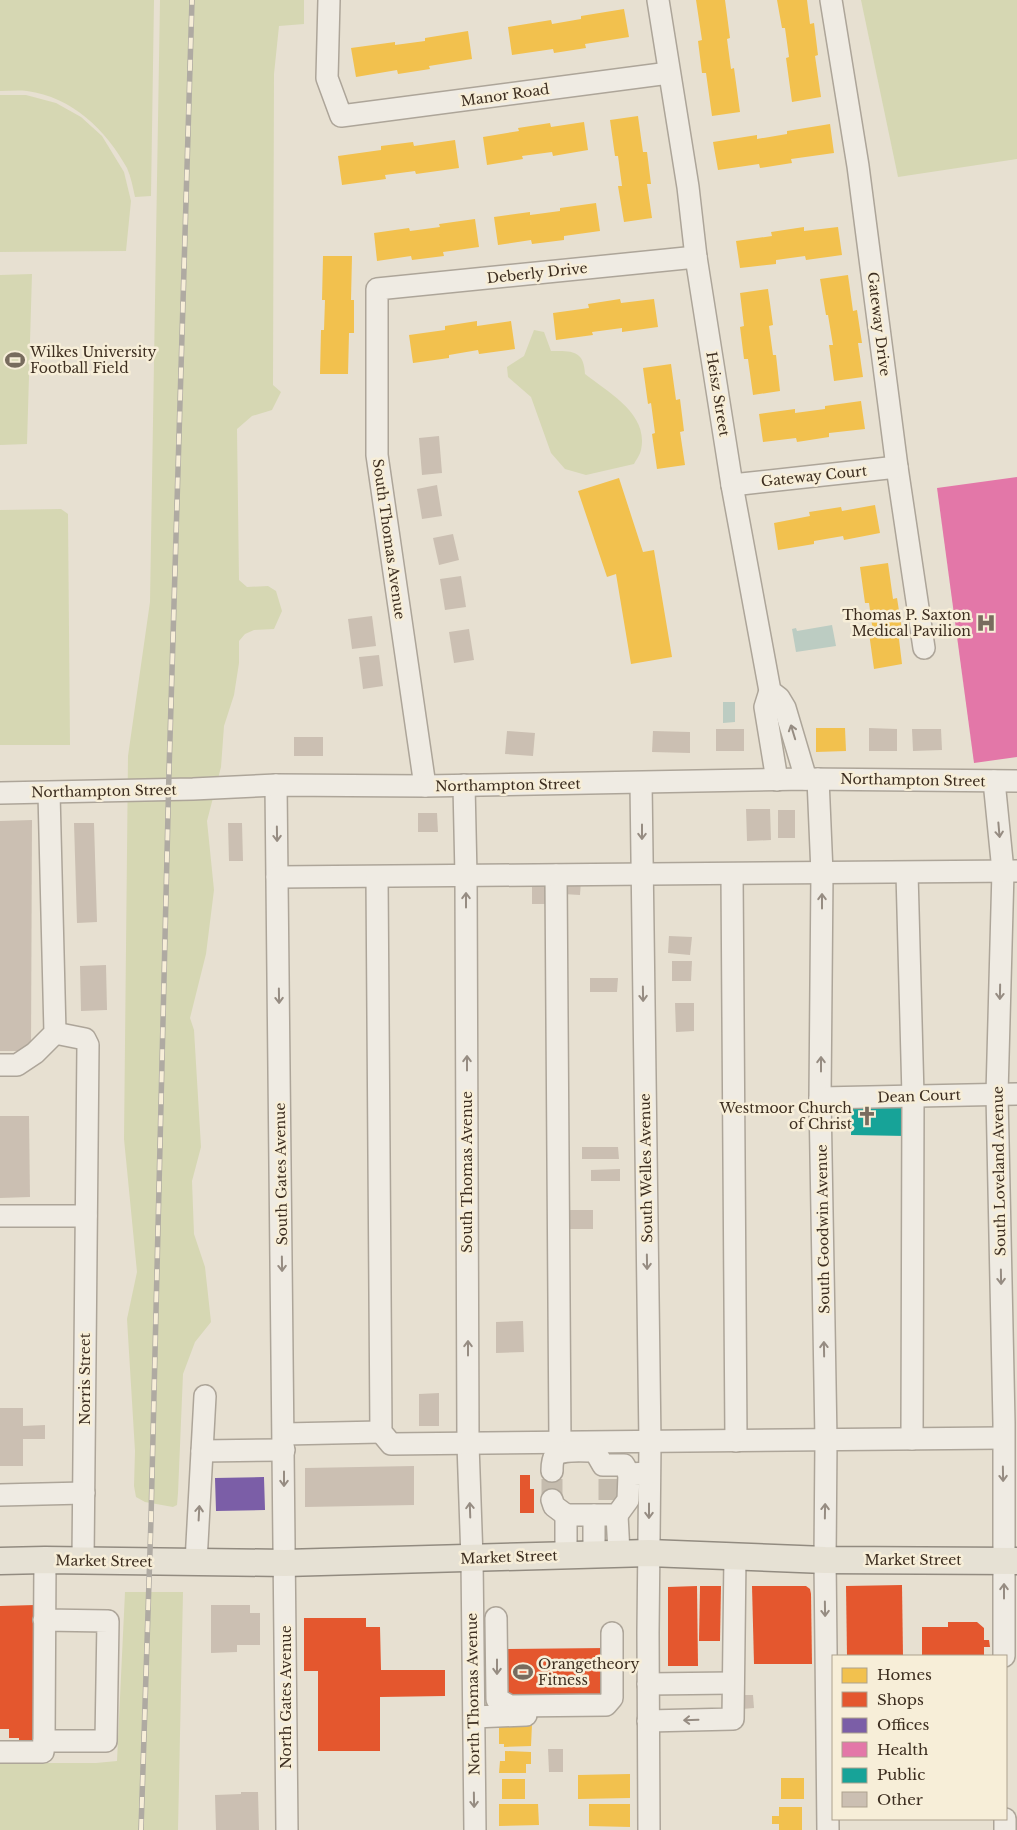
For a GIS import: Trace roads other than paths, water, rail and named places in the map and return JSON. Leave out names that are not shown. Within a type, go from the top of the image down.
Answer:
[{"type":"main road","name":"Market Street","points":[[0,1561],[84,1560],[285,1564],[649,1553],[825,1560],[1010,1561]]},
{"type":"street","name":"Manor Road","points":[[330,0],[327,78],[341,116],[669,73]]},
{"type":"street","name":"Heisz Street","points":[[658,0],[732,484],[770,692]]},
{"type":"street","name":"Gateway Drive","points":[[830,0],[858,166],[897,467],[924,648]]},
{"type":"street","name":"Deberly Drive","points":[[377,289],[696,258]]},
{"type":"street","name":"South Thomas Avenue","points":[[377,289],[377,455],[425,786]]},
{"type":"street","name":"Gateway Court","points":[[732,484],[897,467]]},
{"type":"street","points":[[778,780],[765,706],[770,692],[779,698],[785,708],[812,779]]},
{"type":"street","name":"Northampton Street","points":[[0,793],[193,790],[276,785],[425,786],[812,779],[1017,781]]},
{"type":"street","name":"South Goodwin Avenue","points":[[812,779],[822,873],[820,1098],[826,1440],[825,1560],[828,1830]]},
{"type":"street","name":"South Loveland Avenue","points":[[994,781],[1010,871],[1007,1094],[1008,1428],[1011,1617],[1004,1655]]},
{"type":"street","name":"South Welles Avenue","points":[[642,783],[650,1442],[624,1472],[649,1553],[649,1830]]},
{"type":"street","name":"South Gates Avenue","points":[[276,785],[285,1564]]},
{"type":"street","name":"South Thomas Avenue","points":[[464,785],[468,1444],[472,1559]]},
{"type":"street","points":[[0,1065],[17,1065],[35,1053],[55,1033],[49,793]]},
{"type":"street","points":[[277,877],[1010,871]]},
{"type":"street","points":[[906,873],[913,1096],[912,1439]]},
{"type":"street","points":[[732,874],[736,1442]]},
{"type":"street","points":[[556,875],[560,1443]]},
{"type":"street","points":[[377,877],[381,1432],[391,1444],[912,1439],[1008,1428]]},
{"type":"street","name":"Norris Street","points":[[55,1033],[85,1039],[88,1045],[84,1560]]},
{"type":"street","name":"Dean Court","points":[[820,1098],[1007,1094]]},
{"type":"street","points":[[0,1216],[86,1207]]},
{"type":"street","points":[[196,1562],[205,1396]]},
{"type":"street","points":[[202,1451],[381,1432]]},
{"type":"street","points":[[552,1471],[552,1461],[556,1455],[562,1452],[595,1451],[603,1465],[624,1472],[628,1500],[608,1511],[559,1508],[566,1555]]},
{"type":"street","points":[[0,1495],[84,1493]]},
{"type":"street","points":[[607,1554],[608,1511]]},
{"type":"street","points":[[648,1721],[733,1718],[735,1556]]},
{"type":"street","name":"North Thomas Avenue","points":[[472,1559],[475,1830]]},
{"type":"street","points":[[0,1752],[43,1752],[45,1560]]},
{"type":"street","name":"North Gates Avenue","points":[[285,1564],[287,1830]]},
{"type":"street","points":[[496,1618],[497,1699],[510,1706],[606,1705],[612,1698],[612,1633]]},
{"type":"street","points":[[44,1620],[108,1622],[106,1741],[44,1741]]},
{"type":"street","points":[[648,1684],[733,1683]]},
{"type":"street","points":[[474,1717],[580,1714]]},
{"type":"tunnel","points":[[552,1471],[552,1500]]},
{"type":"tunnel","points":[[609,1475],[609,1500]]},
{"type":"railway","points":[[141,1830],[192,0]]},
{"type":"place","name":"Wilkes University Football Field","points":[[15,360]]},
{"type":"place","name":"Thomas P. Saxton Medical Pavilion","points":[[986,623]]},
{"type":"place","name":"Westmoor Church of Christ","points":[[867,1116]]},
{"type":"place","name":"Orangetheory Fitness","points":[[523,1672]]}]
